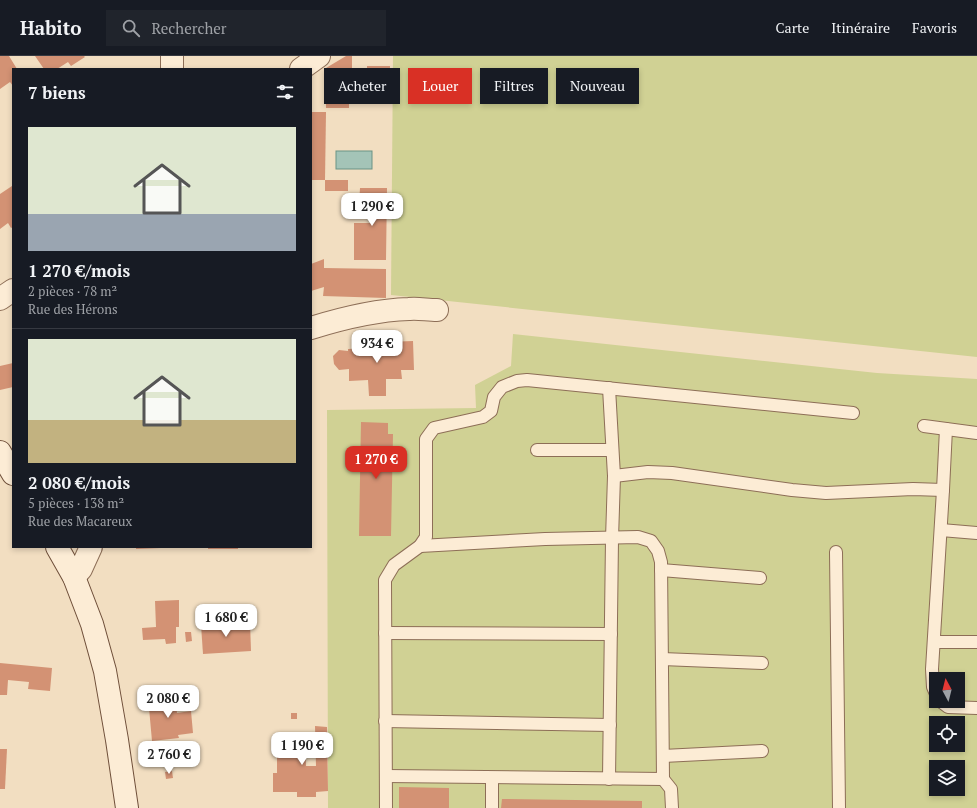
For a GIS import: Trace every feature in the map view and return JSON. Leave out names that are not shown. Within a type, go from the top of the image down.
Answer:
[{"type":"main road","points":[[172,56],[172,68]]},
{"type":"main road","points":[[302,68],[320,56]]},
{"type":"main road","points":[[0,299],[12,291]]},
{"type":"main road","points":[[312,328],[333,320],[376,312],[410,309],[437,310]]},
{"type":"main road","points":[[0,452],[12,472]]},
{"type":"main road","points":[[58,548],[74,577],[92,624],[105,671],[127,808]]},
{"type":"main road","points":[[74,577],[81,569],[91,548]]},
{"type":"lane","points":[[386,808],[385,580],[394,565],[420,546],[426,537],[426,439],[434,428],[483,417],[491,411],[494,397],[502,387],[517,381],[527,380],[854,413]]},
{"type":"lane","points":[[609,388],[614,476],[609,779]]},
{"type":"lane","points":[[924,426],[977,433]]},
{"type":"lane","points":[[933,672],[946,429]]},
{"type":"lane","points":[[537,450],[612,450]]},
{"type":"lane","points":[[614,476],[648,472],[672,473],[792,490],[826,493],[913,489],[943,490]]},
{"type":"lane","points":[[941,530],[977,533]]},
{"type":"lane","points":[[420,546],[638,537],[651,541],[658,551],[661,562],[663,779],[672,790],[672,808]]},
{"type":"lane","points":[[836,552],[839,808]]},
{"type":"lane","points":[[661,570],[760,578]]},
{"type":"lane","points":[[385,633],[611,634]]},
{"type":"lane","points":[[934,642],[977,642]]},
{"type":"lane","points":[[662,659],[762,663]]},
{"type":"lane","points":[[965,708],[977,708]]},
{"type":"lane","points":[[385,722],[610,725]]},
{"type":"lane","points":[[663,756],[762,751]]},
{"type":"lane","points":[[386,776],[663,779]]},
{"type":"lane","points":[[492,778],[492,808]]},
{"type":"green space","points":[[393,56],[977,56],[977,357],[391,295],[393,104],[400,104],[400,68],[393,68]]},
{"type":"green space","points":[[513,334],[877,373],[977,379],[977,808],[328,808],[327,410],[476,408],[475,385],[511,366]]},
{"type":"shaded area","points":[[336,151],[372,151],[372,169],[336,169]]},
{"type":"building","points":[[0,56],[9,56],[16,68],[12,68],[12,85],[10,82],[0,89]]},
{"type":"building","points":[[35,56],[85,57],[71,66],[68,62],[59,68],[43,68]]},
{"type":"building","points":[[346,56],[352,56],[352,68],[326,68]]},
{"type":"building","points":[[367,66],[390,66],[390,68],[367,68]]},
{"type":"building","points":[[326,104],[349,104],[349,108],[326,108]]},
{"type":"building","points":[[312,112],[326,112],[325,180],[312,180]]},
{"type":"building","points":[[325,180],[348,180],[348,191],[325,191]]},
{"type":"building","points":[[12,186],[11,228],[8,223],[0,229],[0,194]]},
{"type":"building","points":[[360,188],[387,188],[386,260],[354,260],[354,223],[372,223],[372,205],[359,205]]},
{"type":"building","points":[[324,259],[324,268],[386,269],[386,298],[323,296],[324,287],[312,291],[312,264]]},
{"type":"building","points":[[413,341],[414,370],[401,370],[402,379],[386,379],[386,396],[369,396],[368,380],[349,381],[349,369],[339,370],[334,364],[333,356],[339,350],[348,351],[348,349],[387,347],[386,342]]},
{"type":"building","points":[[12,363],[12,387],[0,390],[0,366]]},
{"type":"building","points":[[361,422],[388,423],[388,434],[393,434],[391,536],[359,536]]},
{"type":"building","points":[[136,548],[161,548],[136,549]]},
{"type":"building","points":[[208,548],[238,548],[238,549]]},
{"type":"building","points":[[179,600],[179,627],[176,627],[176,643],[166,644],[165,639],[143,640],[142,628],[156,627],[155,601]]},
{"type":"building","points":[[250,622],[251,651],[203,654],[201,625]]},
{"type":"building","points":[[185,632],[191,632],[192,641],[186,642]]},
{"type":"building","points":[[0,663],[52,668],[50,691],[28,689],[29,682],[8,680],[7,695],[0,695]]},
{"type":"building","points":[[175,695],[177,713],[191,711],[193,733],[178,735],[179,738],[152,741],[148,697]]},
{"type":"building","points":[[291,713],[297,713],[297,719],[291,719]]},
{"type":"building","points":[[315,726],[327,727],[328,791],[316,792],[316,797],[297,797],[297,792],[273,792],[273,773],[277,773],[277,737],[305,737],[306,766],[316,766]]},
{"type":"building","points":[[0,749],[7,749],[5,789],[0,789]]},
{"type":"building","points":[[172,771],[173,778],[166,779],[165,772]]},
{"type":"building","points":[[399,787],[449,788],[449,808],[399,808]]},
{"type":"building","points":[[502,799],[642,801],[642,808],[501,808]]}]
